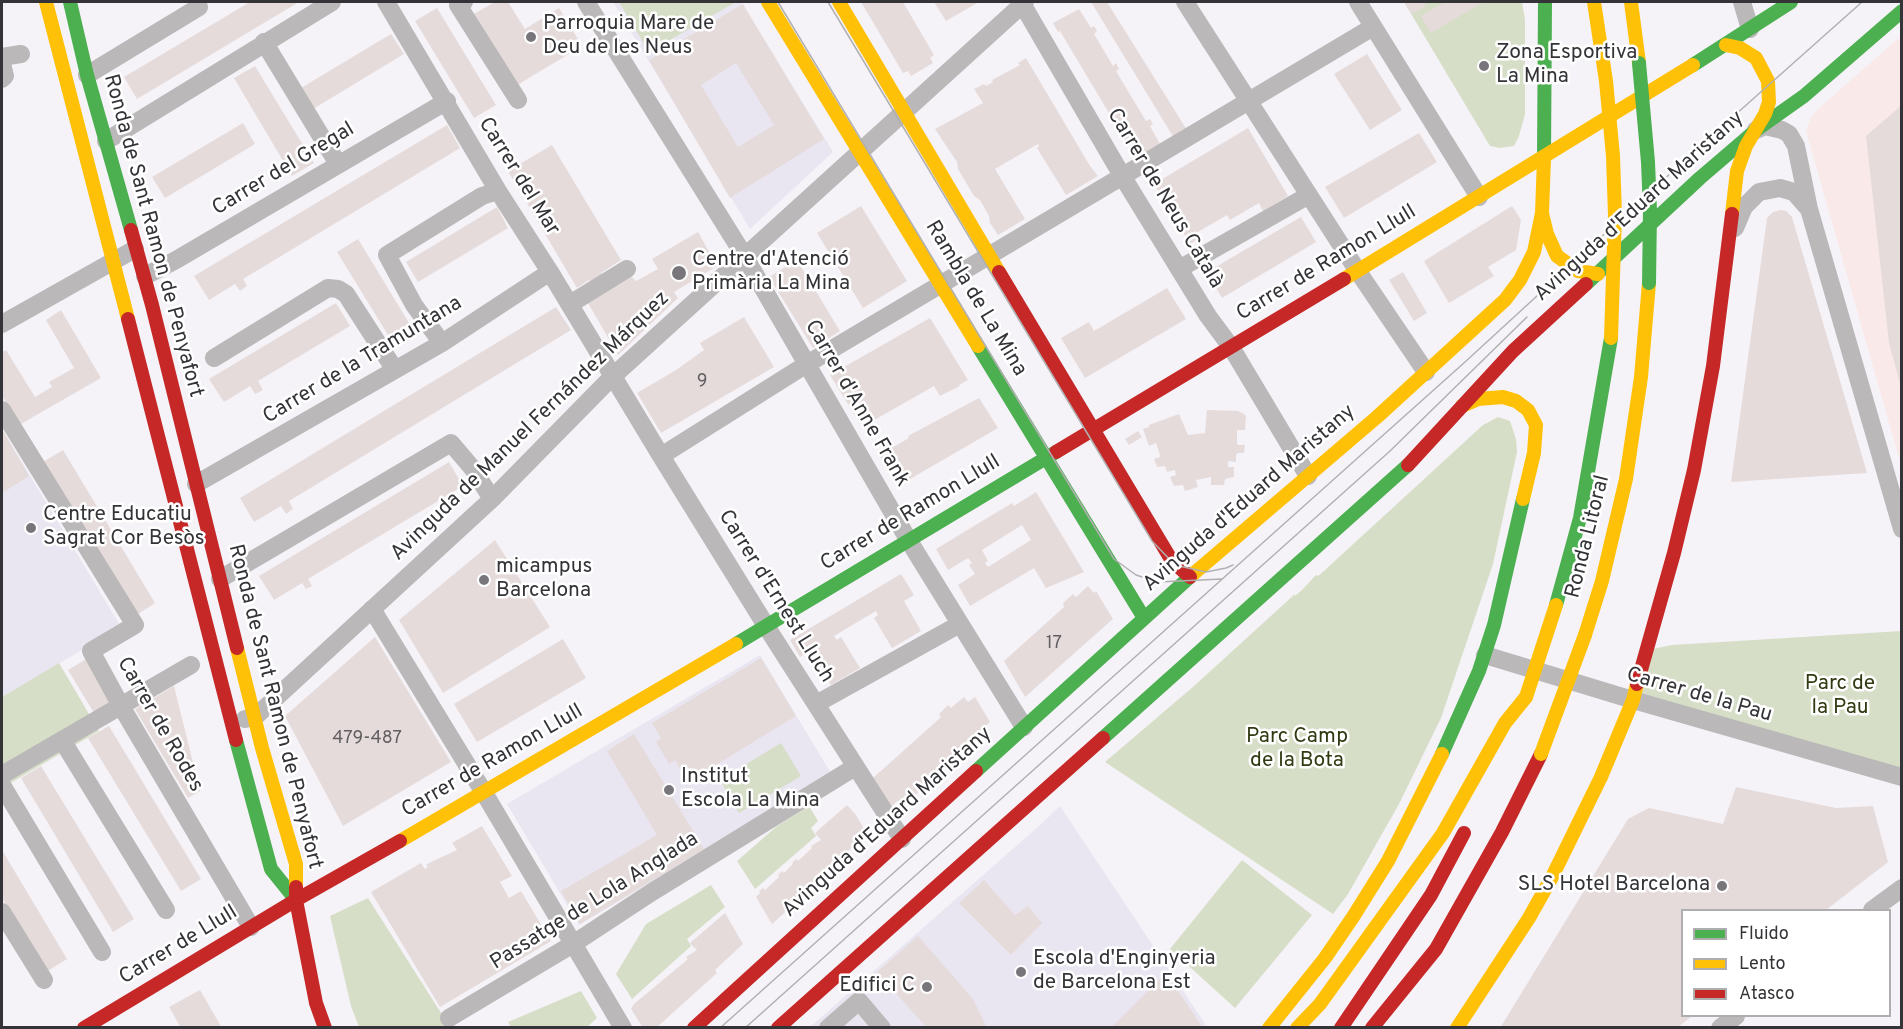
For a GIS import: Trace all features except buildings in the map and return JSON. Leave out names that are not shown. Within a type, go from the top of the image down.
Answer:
[{"type":"main road","name":"Ronda de Sant Ramon de Penyafort","points":[[46,2],[265,852],[271,869],[296,900]]},
{"type":"main road","name":"Ronda de Sant Ramon de Penyafort","points":[[70,2],[87,75],[135,249],[145,276],[255,717],[296,864],[296,900]]},
{"type":"main road","name":"Rambla de La Mina","points":[[768,2],[1144,618]]},
{"type":"main road","name":"Rambla de La Mina","points":[[839,2],[1172,561],[1190,577]]},
{"type":"main road","name":"Avinguda d'Eduard Maristany","points":[[694,1028],[1144,618],[1308,476],[1505,300],[1520,280],[1534,252],[1542,213],[1545,2]]},
{"type":"main road","name":"Ronda Litoral","points":[[1494,770],[1526,697],[1556,605],[1580,518],[1611,338],[1615,215],[1613,156],[1605,70],[1594,2]]},
{"type":"main road","name":"Ronda Litoral","points":[[1372,1028],[1436,949],[1502,832],[1541,754],[1585,635],[1602,581],[1628,468],[1641,377],[1648,283],[1650,211],[1648,162],[1631,2]]},
{"type":"main road","points":[[1544,158],[1791,2]]},
{"type":"main road","name":"Avinguda d'Eduard Maristany","points":[[778,1028],[1399,475],[1513,351],[1700,178],[1756,130],[1804,96],[1902,11]]},
{"type":"main road","points":[[1457,1028],[1529,918],[1552,877],[1601,777],[1633,700],[1674,553],[1694,470],[1713,366],[1737,171],[1746,146],[1769,102],[1768,81],[1756,58],[1740,48],[1726,45]]},
{"type":"main road","name":"Carrer de Ramon Llull","points":[[296,900],[766,627],[1046,456],[1093,430],[1544,158]]},
{"type":"main road","points":[[1542,213],[1547,234],[1557,256],[1578,271],[1598,274]]},
{"type":"main road","points":[[1269,1028],[1325,958],[1388,861],[1438,765],[1485,655],[1526,492],[1534,453],[1536,425],[1528,410],[1516,401],[1503,397],[1478,399],[1461,406]]},
{"type":"main road","points":[[1302,1028],[1443,833],[1505,723],[1526,697]]},
{"type":"main road","points":[[1341,1028],[1431,895],[1470,822]]},
{"type":"main road","points":[[296,900],[316,1003],[325,1028]]},
{"type":"main road","name":"Carrer de Llull","points":[[84,1028],[296,900]]},
{"type":"main road","points":[[1390,1028],[1415,989],[1436,949]]},
{"type":"main road","points":[[1297,1028],[1320,1004]]},
{"type":"street","points":[[106,141],[332,2]]},
{"type":"street","name":"Carrer del Mar","points":[[386,2],[498,191],[570,304],[612,376]]},
{"type":"street","points":[[586,2],[745,256]]},
{"type":"street","name":"Avinguda de Manuel Fernández Márquez","points":[[255,717],[492,499],[612,376],[861,152],[1023,2]]},
{"type":"street","name":"Carrer de Neus Català","points":[[1023,2],[1123,176],[1208,316],[1231,347],[1308,476]]},
{"type":"street","points":[[1185,2],[1357,270],[1426,372]]},
{"type":"street","points":[[1358,2],[1479,196]]},
{"type":"street","points":[[1742,2],[1750,28]]},
{"type":"street","name":"Carrer del Mar","points":[[461,3],[518,100]]},
{"type":"street","points":[[87,75],[199,7]]},
{"type":"street","points":[[661,456],[807,364],[1373,27]]},
{"type":"street","points":[[264,42],[338,164]]},
{"type":"street","points":[[2,57],[21,54]]},
{"type":"street","points":[[2,64],[5,76],[2,79]]},
{"type":"street","name":"Carrer del Gregal","points":[[145,276],[447,102]]},
{"type":"street","points":[[1756,130],[1765,126],[1773,127],[1789,134],[1796,146],[1809,209],[1902,528]]},
{"type":"street","points":[[1730,237],[1744,207],[1759,192],[1780,188],[1794,192],[1809,209]]},
{"type":"street","points":[[442,343],[414,305],[387,255],[482,196],[498,191]]},
{"type":"street","points":[[1179,269],[1309,195]]},
{"type":"street","points":[[2,324],[135,249]]},
{"type":"street","name":"Carrer d'Anne Frank","points":[[745,256],[909,541],[1024,727]]},
{"type":"street","points":[[570,304],[627,269]]},
{"type":"street","name":"Carrer de la Tramuntana","points":[[196,484],[442,343],[550,272]]},
{"type":"street","points":[[214,358],[328,288],[346,294],[395,370]]},
{"type":"street","name":"Carrer d'Ernest Lluch","points":[[612,376],[766,627],[902,839]]},
{"type":"street","name":"Carrer de Rodes","points":[[2,410],[135,626],[91,651],[120,706],[251,927]]},
{"type":"street","points":[[220,579],[451,443],[473,469],[492,499]]},
{"type":"street","points":[[372,609],[623,1028]]},
{"type":"street","points":[[816,705],[960,624]]},
{"type":"street","name":"Carrer de la Pau","points":[[1485,655],[1902,777]]},
{"type":"street","points":[[2,775],[190,665]]},
{"type":"street","points":[[232,723],[255,717]]},
{"type":"street","points":[[62,740],[166,910]]},
{"type":"street","name":"Passatge de Lola Anglada","points":[[450,1018],[573,944],[652,892],[855,767]]},
{"type":"street","points":[[2,785],[102,952]]},
{"type":"street","points":[[1873,909],[1902,888]]},
{"type":"street","points":[[3,918],[44,980]]},
{"type":"street","points":[[828,1028],[859,1001],[882,1028]]},
{"type":"street","points":[[1720,1028],[1735,1017]]},
{"type":"shaded area","points":[[613,2],[741,2],[833,152],[750,229]]},
{"type":"shaded area","points":[[1901,36],[1901,465],[1806,131],[1811,117],[1818,109]]},
{"type":"shaded area","name":"Centre Educatiu Sagrat Cor Besòs","points":[[2,429],[121,627],[2,697]]},
{"type":"shaded area","name":"Institut Escola La Mina","points":[[760,655],[832,775],[579,925],[507,804]]},
{"type":"shaded area","name":"Escola d'Enginyeria de Barcelona Est","points":[[1060,806],[1207,1027],[809,1028],[1039,826]]},
{"type":"green space","points":[[619,2],[736,2],[649,52]]},
{"type":"green space","name":"Zona Esportiva La Mina","points":[[1404,2],[1522,2],[1525,20],[1525,114],[1514,146],[1499,148],[1490,146]]},
{"type":"green space","name":"Parc Camp de la Bota","points":[[1498,417],[1510,421],[1516,439],[1517,452],[1493,564],[1441,718],[1399,804],[1348,894],[1333,914],[1105,762],[1194,686],[1316,575],[1318,576],[1325,570],[1483,425]]},
{"type":"green space","name":"Parc de la Pau","points":[[1901,631],[1901,777],[1633,700],[1647,650],[1672,645]]},
{"type":"green space","points":[[59,663],[99,731],[2,788],[2,697]]},
{"type":"green space","points":[[781,743],[801,776],[739,813],[720,780]]},
{"type":"green space","points":[[809,806],[818,821],[811,828],[816,836],[755,889],[737,861],[776,827]]},
{"type":"green space","points":[[1242,860],[1312,915],[1235,1008],[1170,949]]},
{"type":"green space","points":[[711,885],[725,907],[687,939],[691,946],[632,999],[616,974],[646,924]]},
{"type":"green space","points":[[368,898],[450,1027],[359,1027],[351,1006],[330,916]]},
{"type":"green space","points":[[581,991],[597,1018],[587,1027],[511,1027],[508,1022]]},
{"type":"tram line","points":[[778,2],[1114,559],[1136,575],[1158,582],[1222,579]]},
{"type":"tram line","points":[[828,2],[1152,541],[1175,565],[1206,572],[1233,565]]},
{"type":"tram line","points":[[720,1028],[1465,362],[1708,139],[1862,2]]},
{"type":"tram line","points":[[745,1028],[1390,451],[1527,317]]},
{"type":"traffic: fast","points":[[70,2],[87,75],[131,230]]},
{"type":"traffic: fast","points":[[1544,158],[1545,2]]},
{"type":"traffic: fast","points":[[1693,65],[1791,2]]},
{"type":"traffic: fast","points":[[1586,284],[1700,178],[1756,130],[1804,96],[1902,11]]},
{"type":"traffic: fast","points":[[1639,63],[1648,162],[1649,283]]},
{"type":"traffic: fast","points":[[1556,605],[1580,518],[1611,338]]},
{"type":"traffic: fast","points":[[978,346],[1144,618]]},
{"type":"traffic: fast","points":[[736,644],[1056,452]]},
{"type":"traffic: fast","points":[[1103,738],[1408,465]]},
{"type":"traffic: fast","points":[[1442,754],[1479,671],[1494,625],[1523,499]]},
{"type":"traffic: fast","points":[[976,771],[1192,575]]},
{"type":"traffic: fast","points":[[236,740],[271,869],[296,900]]},
{"type":"traffic: slow","points":[[46,2],[128,319]]},
{"type":"traffic: slow","points":[[768,2],[978,346]]},
{"type":"traffic: slow","points":[[839,2],[999,272]]},
{"type":"traffic: slow","points":[[1594,2],[1606,81],[1613,156],[1615,215],[1611,338]]},
{"type":"traffic: slow","points":[[1631,2],[1639,63]]},
{"type":"traffic: slow","points":[[1726,45],[1740,48],[1756,58],[1768,81],[1769,102],[1765,114],[1746,146],[1737,171],[1732,214]]},
{"type":"traffic: slow","points":[[1344,279],[1693,65]]},
{"type":"traffic: slow","points":[[1192,575],[1377,417],[1505,300],[1520,280],[1534,252],[1542,213],[1544,158]]},
{"type":"traffic: slow","points":[[1542,213],[1547,234],[1557,256],[1578,271],[1598,274]]},
{"type":"traffic: slow","points":[[1585,635],[1602,581],[1626,479],[1641,377],[1649,283]]},
{"type":"traffic: slow","points":[[1462,406],[1478,399],[1503,397],[1516,401],[1528,410],[1536,425],[1534,453],[1523,499]]},
{"type":"traffic: slow","points":[[1526,697],[1556,605]]},
{"type":"traffic: slow","points":[[1541,754],[1585,635]]},
{"type":"traffic: slow","points":[[400,841],[736,644]]},
{"type":"traffic: slow","points":[[237,648],[262,748],[296,864],[296,887]]},
{"type":"traffic: slow","points":[[1457,1028],[1529,918],[1552,877],[1601,777],[1633,700],[1637,684]]},
{"type":"traffic: slow","points":[[1297,1028],[1320,1004],[1443,833],[1505,723],[1526,697]]},
{"type":"traffic: slow","points":[[1269,1028],[1325,958],[1353,917],[1388,861],[1442,754]]},
{"type":"traffic: jam","points":[[1637,684],[1674,553],[1694,470],[1713,366],[1732,214]]},
{"type":"traffic: jam","points":[[131,230],[152,305],[237,648]]},
{"type":"traffic: jam","points":[[999,272],[1172,561],[1190,577]]},
{"type":"traffic: jam","points":[[1056,452],[1344,279]]},
{"type":"traffic: jam","points":[[1408,465],[1513,351],[1586,284]]},
{"type":"traffic: jam","points":[[128,319],[236,740]]},
{"type":"traffic: jam","points":[[778,1028],[1103,738]]},
{"type":"traffic: jam","points":[[1372,1028],[1436,949],[1502,832],[1541,754]]},
{"type":"traffic: jam","points":[[694,1028],[976,771]]},
{"type":"traffic: jam","points":[[1341,1028],[1431,895],[1464,833]]},
{"type":"traffic: jam","points":[[84,1028],[296,900],[400,841]]},
{"type":"traffic: jam","points":[[296,887],[296,900],[316,1003],[325,1028]]},
{"type":"place","name":"Parroquia Mare de Deu de les Neus","points":[[531,37]]},
{"type":"place","name":"Zona Esportiva La Mina","points":[[1484,66]]},
{"type":"place","name":"Centre d'Atenció Primària La Mina","points":[[679,273]]},
{"type":"place","name":"Centre Educatiu Sagrat Cor Besòs","points":[[31,528]]},
{"type":"place","name":"micampus Barcelona","points":[[484,580]]},
{"type":"place","name":"Institut Escola La Mina","points":[[669,790]]},
{"type":"place","name":"SLS Hotel Barcelona","points":[[1722,886]]},
{"type":"place","name":"Escola d'Enginyeria de Barcelona Est","points":[[1021,972]]},
{"type":"place","name":"Edifici C","points":[[927,987]]}]
